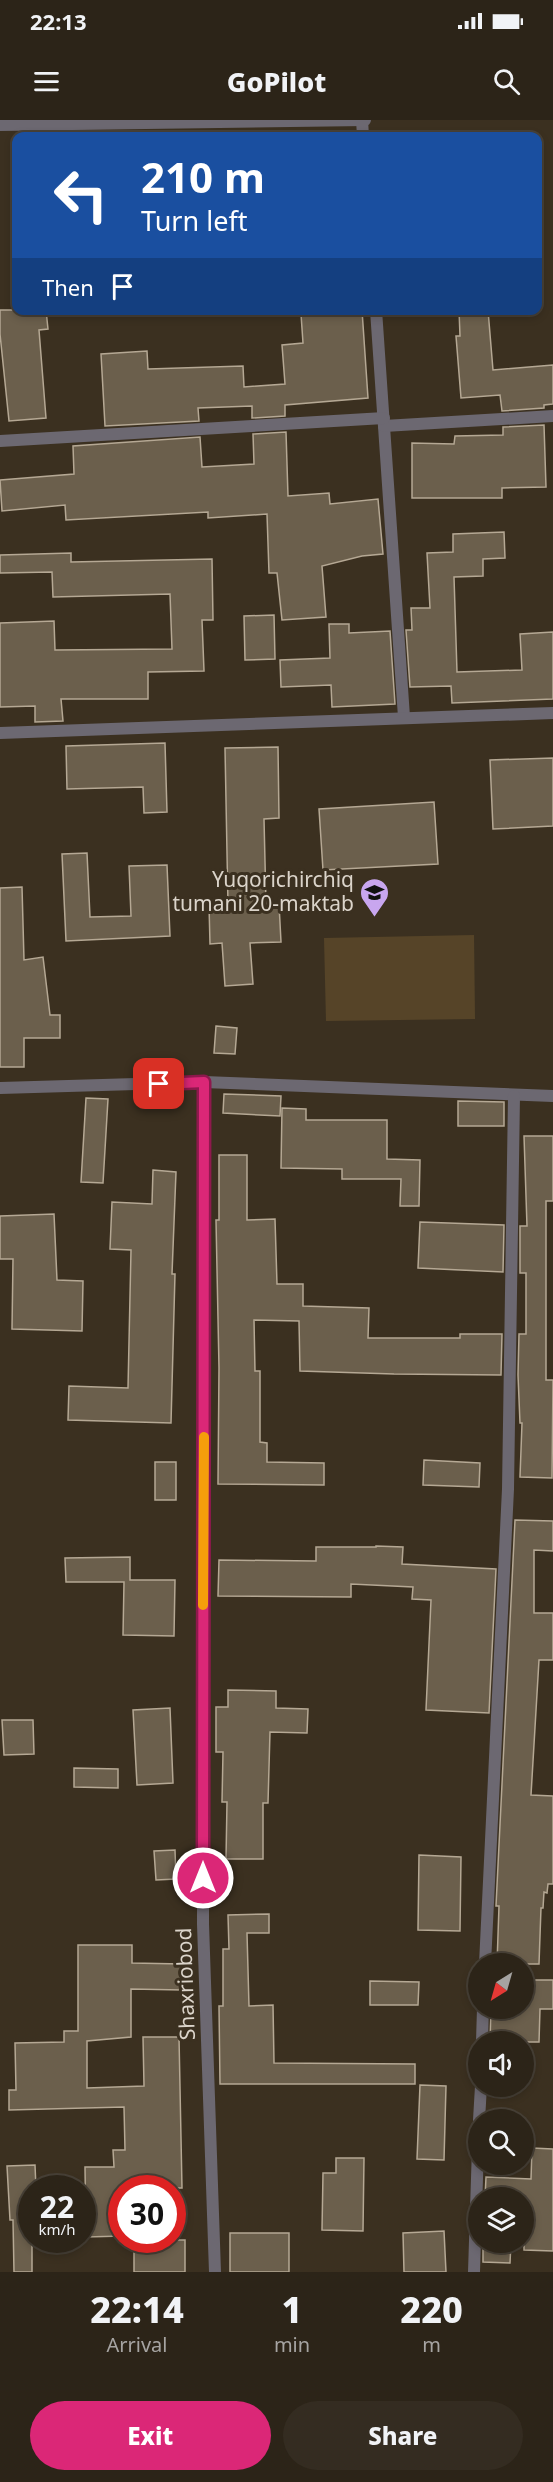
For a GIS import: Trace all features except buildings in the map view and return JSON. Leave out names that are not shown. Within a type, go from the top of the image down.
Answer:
[{"type":"street","points":[[0,125],[363,120]]},
{"type":"street","points":[[376,315],[404,717]]},
{"type":"street","points":[[0,441],[553,416]]},
{"type":"street","points":[[0,733],[553,713]]},
{"type":"street","points":[[0,1088],[204,1082],[553,1096]]},
{"type":"street","name":"Shaxriobod","points":[[204,1082],[203,1924],[215,2272]]},
{"type":"street","points":[[486,1953],[508,1489],[514,1096]]},
{"type":"street","points":[[474,2272],[477,2175]]},
{"type":"shaded area","points":[[474,935],[475,1019],[326,1021],[324,938]]},
{"type":"slow traffic","points":[[203,1605],[204,1437]]},
{"type":"place","name":"Yuqorichirchiq tumani 20-maktab","points":[[375,918]]},
{"type":"route","points":[[159,1084],[204,1082],[203,1878]]}]
